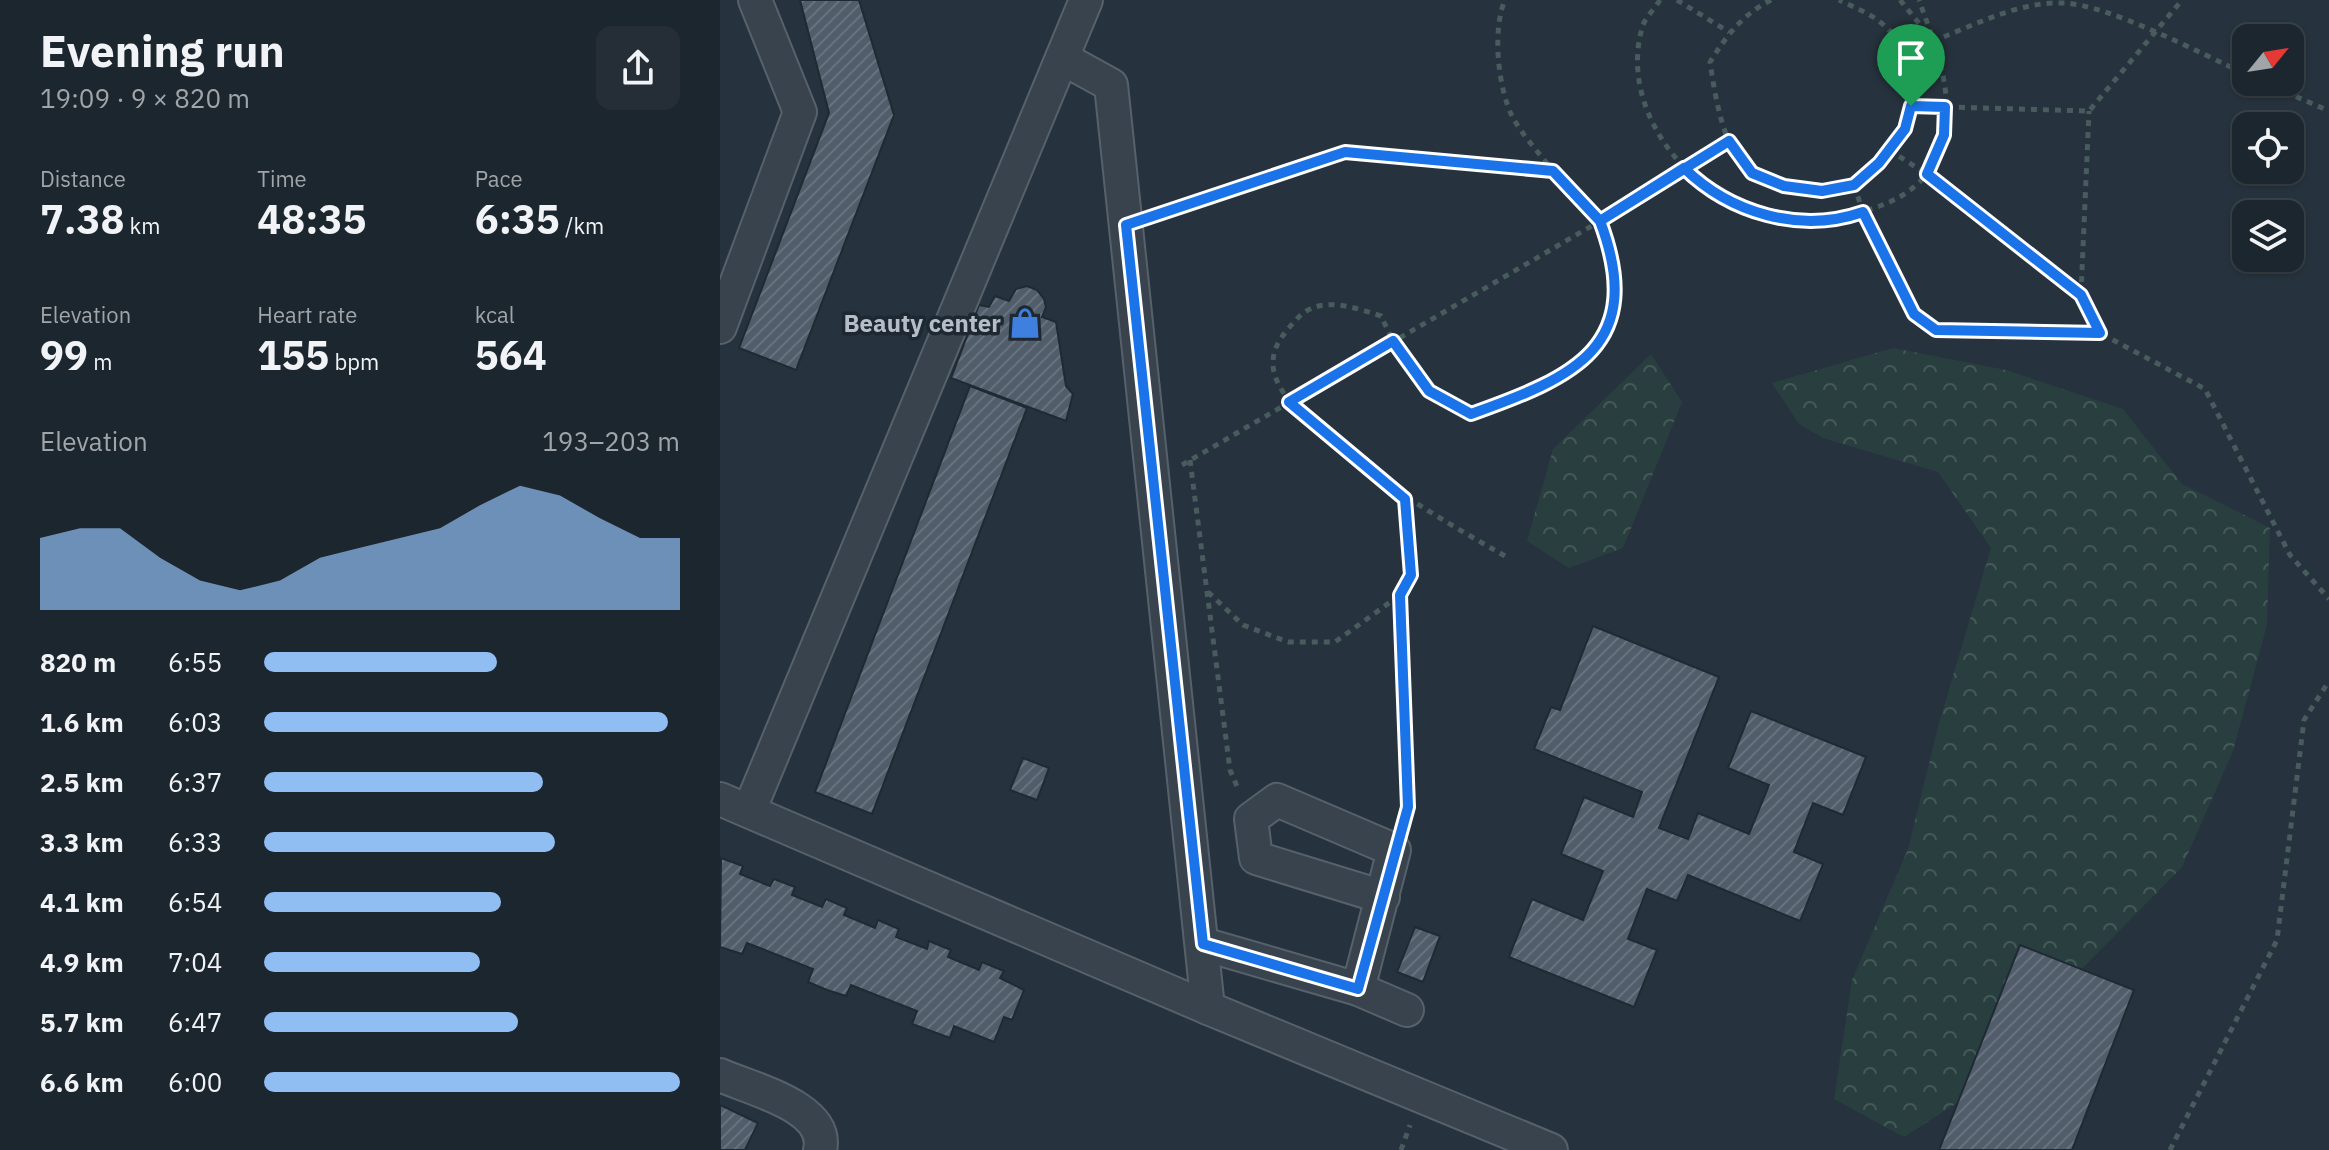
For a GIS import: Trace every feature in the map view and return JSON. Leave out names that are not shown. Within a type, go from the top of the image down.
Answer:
[{"type":"lane","points":[[720,327],[800,112],[755,0]]},
{"type":"lane","points":[[1086,0],[734,805],[1208,1008],[1551,1150]]},
{"type":"lane","points":[[1062,58],[1111,85],[1208,1008]]},
{"type":"lane","points":[[1358,989],[1383,897],[1394,850],[1277,800],[1251,819],[1256,858],[1383,897]]},
{"type":"lane","points":[[1203,944],[1358,989],[1407,1010]]},
{"type":"lane","points":[[720,1075],[808,1113],[820,1130],[820,1150]]},
{"type":"path","points":[[1505,0],[1500,12],[1503,89],[1512,117],[1553,171],[1600,221],[1614,258],[1616,283],[1604,339],[1582,364],[1520,396],[1471,414],[1429,391],[1393,341],[1381,316],[1355,307],[1326,303],[1302,313],[1279,339],[1272,363],[1289,402],[1405,499],[1505,556]]},
{"type":"path","points":[[1660,0],[1644,24],[1639,57],[1641,92],[1655,127],[1684,168],[1702,185],[1726,200],[1766,216],[1810,221],[1846,218],[1863,212],[1919,186],[1927,174],[1944,135],[1946,89],[1919,0]]},
{"type":"path","points":[[1677,0],[1729,32]]},
{"type":"path","points":[[1771,0],[1750,11],[1729,32],[1710,62],[1717,105],[1729,141],[1752,173],[1784,186],[1822,191],[1854,185],[1889,150],[1905,129],[1914,94],[1890,31],[1876,19],[1839,0]]},
{"type":"path","points":[[1900,0],[1933,41]]},
{"type":"path","points":[[2081,295],[2089,111],[2182,0]]},
{"type":"path","points":[[1933,41],[2029,7],[2064,3],[2118,17],[2232,68]]},
{"type":"path","points":[[2295,96],[2329,111]]},
{"type":"path","points":[[1911,106],[2089,111]]},
{"type":"path","points":[[1153,482],[1600,221],[1729,141]]},
{"type":"path","points":[[1889,150],[1927,174],[2081,295],[2100,333]]},
{"type":"path","points":[[1126,225],[1345,152],[1553,171]]},
{"type":"path","points":[[1854,185],[1863,212],[1914,314],[1936,330],[2100,333],[2205,389],[2290,555],[2329,599]]},
{"type":"path","points":[[1190,460],[1230,770],[1251,819]]},
{"type":"path","points":[[1207,592],[1243,625],[1288,642],[1335,642],[1400,595],[1411,575],[1405,499]]},
{"type":"path","points":[[1394,850],[1408,807],[1400,595]]},
{"type":"path","points":[[2170,1150],[2277,940],[2304,720],[2329,681]]},
{"type":"green space","points":[[1893,348],[2006,370],[2123,409],[2182,484],[2270,528],[2267,625],[2233,751],[2182,867],[2061,990],[1983,1086],[1904,1137],[1834,1099],[1852,980],[1908,849],[1939,723],[1991,548],[1938,472],[1823,438],[1799,424],[1772,383]]},
{"type":"green space","points":[[1651,354],[1682,402],[1623,548],[1569,568],[1527,541],[1553,449]]},
{"type":"building","points":[[800,0],[859,0],[894,115],[796,370],[739,348],[829,113]]},
{"type":"building","points":[[1027,286],[1037,290],[1044,299],[1046,307],[1042,317],[1056,322],[1066,386],[1073,394],[1066,421],[951,378],[979,305],[989,307],[995,296],[1009,301],[1016,289]]},
{"type":"building","points":[[970,386],[1027,408],[872,814],[815,792]]},
{"type":"building","points":[[1593,626],[1719,677],[1659,828],[1688,839],[1698,813],[1749,834],[1769,785],[1728,768],[1751,711],[1866,757],[1843,815],[1813,803],[1794,852],[1823,864],[1800,921],[1688,875],[1677,901],[1647,889],[1628,939],[1657,950],[1634,1007],[1509,957],[1532,899],[1583,920],[1603,871],[1561,854],[1584,797],[1633,817],[1642,792],[1534,749],[1551,707],[1560,710]]},
{"type":"building","points":[[1023,758],[1049,768],[1037,800],[1010,790]]},
{"type":"building","points":[[721,858],[743,866],[740,874],[770,886],[774,879],[795,887],[792,895],[822,907],[826,899],[847,908],[844,915],[875,928],[878,920],[899,929],[896,937],[927,949],[929,941],[951,950],[948,957],[979,970],[982,962],[1004,971],[1000,978],[1024,990],[1012,1020],[1004,1017],[994,1042],[954,1026],[950,1038],[912,1024],[917,1011],[851,985],[846,996],[808,982],[813,969],[747,943],[742,954],[720,947]]},
{"type":"building","points":[[1415,927],[1440,936],[1423,982],[1397,972]]},
{"type":"building","points":[[2020,945],[2134,990],[2072,1150],[1939,1150]]},
{"type":"building","points":[[720,1105],[758,1123],[745,1150],[720,1150]]},
{"type":"place","name":"Beauty center","points":[[1025,323]]},
{"type":"route","points":[[1911,106],[1905,129],[1879,163],[1854,185],[1822,191],[1784,186],[1752,173],[1729,141],[1691,163],[1600,221],[1553,171],[1345,152],[1126,225],[1203,944],[1358,989],[1408,807],[1400,595],[1411,575],[1405,499],[1315,427],[1289,402],[1393,341],[1429,391],[1471,414],[1507,402],[1582,364],[1604,339],[1616,283],[1614,258],[1600,221],[1684,168],[1702,185],[1738,207],[1766,216],[1810,221],[1846,218],[1863,212],[1914,314],[1936,330],[2100,333],[2081,295],[1927,174],[1944,135],[1945,107],[1911,106]]}]
